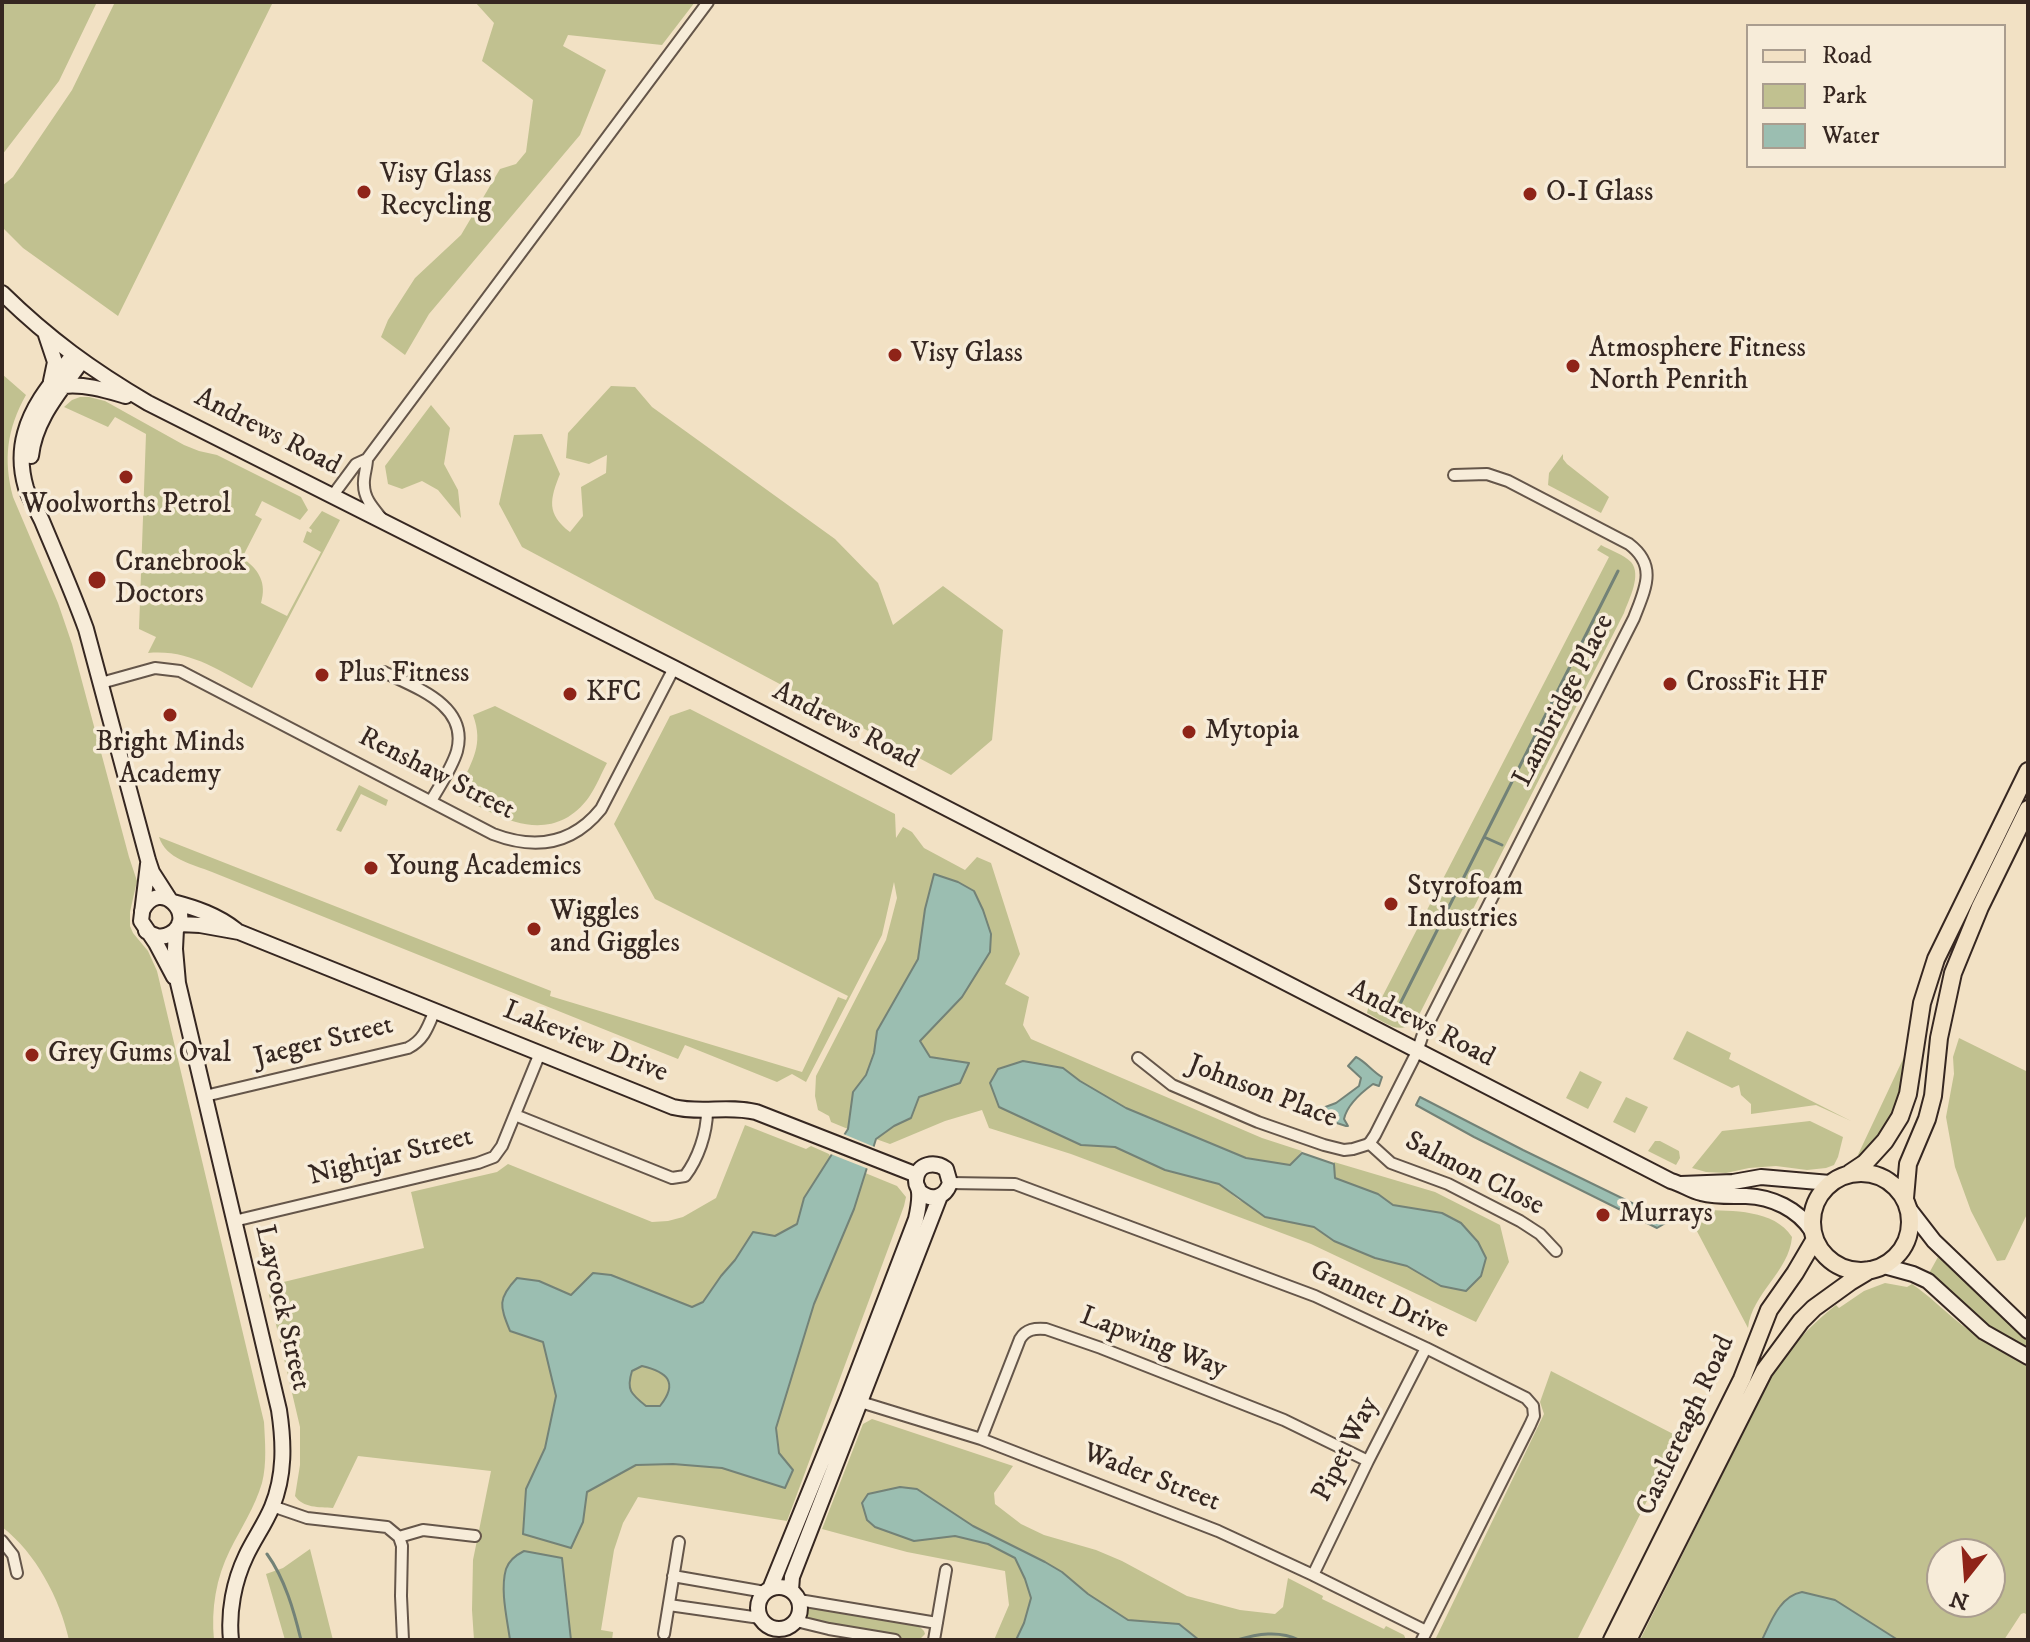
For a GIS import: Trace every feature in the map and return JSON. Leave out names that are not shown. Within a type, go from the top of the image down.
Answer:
[{"type":"main road","points":[[2028,771],[1936,959],[1922,1003],[1908,1094],[1900,1117],[1885,1141],[1865,1163],[1830,1183],[1816,1199],[1813,1235],[1821,1251],[1843,1268],[1856,1271],[1877,1268],[1901,1252],[1906,1242],[1910,1232],[1908,1164],[1924,1128],[1933,1096],[1942,1022],[1953,973],[1980,907],[2028,809]]},
{"type":"main road","points":[[1850,1173],[1866,1172],[1881,1176],[1895,1185],[1907,1204]]},
{"type":"main road","name":"Castlereagh Road","points":[[1612,1640],[1742,1379],[1769,1310],[1795,1273],[1813,1235]]},
{"type":"main road","name":"Castlereagh Road","points":[[1628,1640],[1764,1371],[1814,1308],[1850,1282],[1877,1268]]},
{"type":"street","points":[[333,495],[356,464],[367,459],[708,2]]},
{"type":"street","name":"Andrews Road","points":[[2,293],[77,358],[148,403],[674,668],[1671,1181],[1699,1193],[1771,1200],[1805,1221],[1813,1235]]},
{"type":"street","points":[[45,333],[55,362],[48,388]]},
{"type":"street","points":[[37,508],[30,471],[32,447],[39,424],[64,386],[77,358]]},
{"type":"street","points":[[77,358],[48,388],[35,407],[24,435],[23,473],[27,490],[73,592],[86,629],[152,872],[180,914],[178,927],[161,937],[146,930],[141,921],[148,860]]},
{"type":"street","points":[[64,386],[91,386],[148,403]]},
{"type":"street","points":[[367,459],[363,483],[368,501],[382,520]]},
{"type":"street","name":"Lambridge Place","points":[[1417,1052],[1423,1034],[1634,618],[1647,570],[1645,560],[1629,544],[1508,481],[1487,474],[1454,475]]},
{"type":"street","name":"Renshaw Street","points":[[101,683],[155,668],[180,671],[493,834],[520,842],[540,843],[575,832],[593,819],[610,795],[674,668]]},
{"type":"street","points":[[384,672],[442,704],[452,713],[457,724],[459,739],[456,753],[431,801]]},
{"type":"street","points":[[142,911],[154,898],[172,901]]},
{"type":"street","name":"Lakeview Drive","points":[[172,901],[222,919],[239,932]]},
{"type":"street","name":"Lakeview Drive","points":[[178,927],[200,925],[239,932],[673,1107],[707,1111],[747,1109],[917,1175]]},
{"type":"street","name":"Laycock Street","points":[[178,927],[175,949],[178,983],[284,1439],[279,1485],[272,1506],[238,1575],[231,1614],[231,1640]]},
{"type":"street","name":"Laycock Street","points":[[146,930],[178,983]]},
{"type":"street","name":"Jaeger Street","points":[[205,1096],[408,1048],[422,1038],[435,1010]]},
{"type":"street","name":"Johnson Place","points":[[1138,1058],[1172,1085],[1289,1133],[1344,1150],[1364,1147],[1369,1143],[1417,1052]]},
{"type":"street","name":"Nightjar Street","points":[[234,1221],[487,1161],[502,1146],[540,1053]]},
{"type":"street","points":[[515,1115],[677,1178],[685,1176],[690,1170],[706,1129],[707,1111]]},
{"type":"street","name":"Salmon Close","points":[[1369,1143],[1399,1167],[1448,1184],[1520,1221],[1540,1234],[1556,1251]]},
{"type":"street","points":[[764,1628],[758,1604],[768,1590],[853,1400],[940,1196],[948,1189],[948,1173],[937,1164],[928,1164],[917,1175],[919,1207],[916,1219],[853,1400],[792,1577],[800,1615],[788,1630]]},
{"type":"street","name":"Andrews Road","points":[[1681,1184],[1733,1182],[1761,1177],[1830,1183]]},
{"type":"street","name":"Gannet Drive","points":[[950,1183],[1015,1184],[1315,1296],[1526,1398],[1533,1406],[1534,1416],[1424,1636]]},
{"type":"street","points":[[919,1191],[928,1197],[940,1196]]},
{"type":"street","points":[[1907,1204],[1921,1227],[2028,1331]]},
{"type":"street","points":[[1877,1268],[1913,1274],[1928,1281],[1984,1332],[2028,1357]]},
{"type":"street","name":"Lapwing Way","points":[[981,1439],[1023,1333],[1039,1328],[1101,1348],[1284,1420],[1368,1461]]},
{"type":"street","name":"Pipet Way","points":[[1313,1575],[1426,1348]]},
{"type":"street","name":"Wader Street","points":[[853,1400],[981,1439],[1218,1531],[1313,1575],[1424,1636]]},
{"type":"street","points":[[272,1506],[307,1518],[387,1527],[395,1532],[402,1546],[403,1640]]},
{"type":"street","points":[[399,1537],[423,1530],[475,1536]]},
{"type":"street","points":[[2,1541],[13,1555],[17,1573]]},
{"type":"street","points":[[664,1634],[679,1542]]},
{"type":"street","points":[[934,1640],[946,1570]]},
{"type":"street","points":[[673,1576],[768,1590],[784,1587],[795,1595],[937,1623]]},
{"type":"street","points":[[669,1605],[764,1628],[829,1629],[895,1640]]},
{"type":"green space","points":[[2,2],[97,2],[59,81],[2,155]]},
{"type":"green space","points":[[115,2],[273,2],[118,316],[23,248],[2,227],[2,186],[13,177],[72,90]]},
{"type":"green space","points":[[475,2],[695,2],[662,45],[568,35],[563,46],[606,70],[580,135],[429,314],[405,355],[381,337],[388,320],[415,278],[461,235],[500,169],[516,164],[526,152],[533,100],[482,61],[494,23]]},
{"type":"green space","points":[[2,374],[26,395],[9,444],[8,470],[13,497],[72,644],[137,881],[130,926],[148,951],[157,971],[264,1422],[262,1483],[221,1572],[214,1605],[214,1640],[69,1640],[60,1609],[45,1578],[26,1550],[2,1527]]},
{"type":"green space","points":[[611,386],[635,387],[652,407],[835,539],[878,583],[893,625],[943,586],[1003,630],[992,740],[951,775],[522,547],[499,504],[514,435],[542,434],[560,474],[552,506],[557,519],[570,532],[583,516],[581,487],[606,473],[607,455],[589,464],[566,458],[568,433]]},
{"type":"green space","points":[[80,397],[105,401],[184,445],[217,455],[301,497],[308,510],[300,520],[262,501],[255,515],[262,519],[242,558],[260,577],[263,589],[261,603],[287,616],[321,552],[303,542],[307,531],[311,533],[309,528],[322,511],[340,520],[252,688],[190,658],[177,654],[148,653],[156,637],[139,629],[146,434],[115,417],[108,427],[64,407]]},
{"type":"green space","points":[[431,405],[450,428],[444,464],[458,490],[461,518],[438,490],[422,481],[402,489],[388,484],[385,466]]},
{"type":"green space","points":[[1563,454],[1567,464],[1609,497],[1601,513],[1548,485],[1549,473]]},
{"type":"green space","points":[[1601,545],[1625,557],[1634,567],[1634,587],[1624,613],[1420,1013],[1408,1026],[1389,1025],[1367,1013],[1370,999],[1379,1003],[1609,557],[1597,550]]},
{"type":"green space","points":[[495,706],[607,763],[579,809],[556,822],[531,825],[505,819],[464,797],[461,786],[477,744],[473,715]]},
{"type":"green space","points":[[690,709],[895,814],[896,838],[903,827],[912,832],[924,848],[965,870],[977,857],[991,863],[1020,954],[1005,984],[1029,997],[1023,1025],[1031,1039],[1262,1138],[1302,1151],[1290,1165],[1246,1158],[1126,1108],[1063,1068],[1080,1145],[1115,1147],[1165,1170],[1219,1184],[1239,1200],[1314,1227],[1334,1241],[1375,1258],[1407,1266],[1441,1286],[1461,1223],[1442,1213],[1393,1205],[1378,1194],[1335,1178],[1334,1162],[1435,1192],[1500,1225],[1509,1262],[1476,1322],[1311,1244],[1071,1154],[989,1128],[982,1110],[945,1121],[890,1144],[876,1139],[911,1118],[919,1097],[960,1083],[968,1063],[930,1057],[920,1041],[962,997],[991,934],[974,891],[925,909],[918,959],[877,1031],[874,1053],[866,1075],[853,1092],[848,1129],[831,1122],[829,1116],[818,1110],[816,1076],[886,940],[897,898],[894,882],[882,935],[806,1082],[792,1074],[777,1082],[685,1045],[678,1059],[188,863],[167,851],[159,837],[551,991],[550,996],[802,1072],[838,997],[846,1000],[848,996],[655,899],[614,824],[670,716]]},
{"type":"green space","points":[[359,785],[388,800],[386,806],[361,794],[341,832],[336,830]]},
{"type":"green space","points":[[1687,1031],[1731,1053],[1729,1059],[1851,1121],[1816,1105],[1751,1114],[1751,1104],[1741,1095],[1739,1085],[1732,1088],[1673,1059]]},
{"type":"green space","points":[[1959,1038],[2028,1072],[2028,1212],[2005,1260],[1997,1261],[1971,1211],[1955,1167],[1946,1117],[1954,1074],[1953,1057]]},
{"type":"green space","points":[[1904,1057],[1901,1088],[1892,1114],[1878,1136],[1856,1159]]},
{"type":"green space","points":[[1580,1071],[1602,1082],[1588,1109],[1566,1098]]},
{"type":"green space","points":[[1626,1097],[1648,1107],[1635,1133],[1613,1122]]},
{"type":"green space","points":[[1810,1121],[1843,1137],[1834,1165],[1807,1170],[1776,1166],[1749,1168],[1726,1173],[1692,1168],[1722,1131]]},
{"type":"green space","points":[[745,1125],[806,1149],[811,1146],[829,1154],[831,1159],[897,1186],[906,1197],[787,1521],[638,1497],[623,1523],[614,1550],[601,1630],[613,1632],[612,1640],[474,1640],[473,1560],[491,1471],[358,1456],[333,1508],[307,1505],[298,1500],[295,1496],[300,1465],[300,1427],[267,1286],[424,1248],[411,1192],[497,1172],[508,1164],[652,1222],[683,1217],[716,1198]]},
{"type":"green space","points":[[1655,1141],[1679,1151],[1680,1158],[1676,1165],[1648,1151]]},
{"type":"green space","points":[[1703,1210],[1764,1216],[1775,1221],[1792,1237],[1784,1261],[1756,1304],[1748,1328],[1686,1214]]},
{"type":"green space","points":[[1938,1257],[2028,1337],[2028,1352],[1993,1332],[1928,1275]]},
{"type":"green space","points":[[1885,1283],[1907,1287],[1912,1284],[1970,1331],[2028,1365],[2028,1615],[2021,1614],[2004,1640],[1898,1640],[1852,1610],[1779,1606],[1762,1640],[1640,1640],[1774,1371],[1818,1320],[1836,1305],[1839,1308],[1864,1291]]},
{"type":"green space","points":[[1551,1371],[1679,1437],[1577,1640],[1435,1640],[1544,1414],[1540,1402]]},
{"type":"green space","points":[[872,1419],[1013,1466],[994,1493],[995,1504],[1021,1524],[1044,1535],[1122,1561],[1187,1596],[1240,1610],[1275,1614],[1283,1607],[1288,1578],[1323,1596],[1322,1599],[1384,1629],[1386,1626],[1404,1635],[1406,1640],[1199,1640],[1179,1624],[1128,1620],[1088,1594],[1062,1572],[973,1526],[917,1489],[914,1541],[955,1536],[988,1544],[1016,1558],[1031,1598],[1016,1640],[994,1640],[1009,1605],[1005,1571],[907,1552],[822,1529],[863,1424]]},
{"type":"green space","points":[[310,1549],[333,1640],[285,1640],[266,1574],[283,1568]]},
{"type":"green space","points":[[806,1607],[919,1626],[925,1634],[920,1639],[912,1640],[803,1620]]},
{"type":"water","points":[[934,874],[958,882],[974,891],[991,934],[990,952],[962,997],[920,1041],[930,1057],[969,1063],[960,1083],[919,1097],[911,1118],[876,1139],[854,1209],[814,1304],[776,1428],[779,1453],[793,1470],[785,1488],[722,1468],[636,1465],[587,1492],[583,1522],[571,1548],[523,1534],[526,1489],[545,1448],[556,1396],[543,1342],[510,1331],[502,1303],[506,1292],[517,1278],[539,1281],[571,1295],[593,1273],[611,1275],[692,1307],[703,1302],[753,1232],[775,1236],[797,1224],[804,1198],[848,1129],[853,1092],[866,1075],[874,1053],[877,1031],[918,959]],"holes":[[[642,1366],[658,1371],[668,1379],[669,1390],[660,1406],[646,1406],[633,1395],[630,1387],[632,1371]]]},
{"type":"water","points":[[1356,1057],[1382,1077],[1379,1086],[1373,1084],[1352,1104],[1344,1119],[1348,1126],[1315,1116],[1320,1109],[1336,1103],[1359,1086],[1361,1078],[1348,1066]]},
{"type":"water","points":[[1023,1061],[1063,1068],[1126,1108],[1246,1158],[1290,1165],[1302,1153],[1334,1164],[1335,1178],[1378,1194],[1393,1205],[1442,1213],[1461,1223],[1478,1242],[1486,1258],[1481,1276],[1466,1291],[1441,1286],[1407,1266],[1375,1258],[1334,1241],[1314,1227],[1265,1217],[1219,1184],[1165,1170],[1115,1147],[1081,1145],[999,1107],[990,1083],[998,1069]]},
{"type":"water","points":[[1420,1097],[1669,1221],[1657,1228],[1474,1137],[1416,1105]]},
{"type":"water","points":[[900,1487],[917,1489],[973,1526],[1045,1562],[1128,1620],[1179,1624],[1199,1640],[1016,1640],[1031,1598],[1015,1558],[988,1544],[955,1536],[914,1541],[875,1527],[867,1520],[862,1503],[868,1494]]},
{"type":"water","points":[[524,1551],[562,1558],[571,1640],[510,1640],[504,1577],[509,1563]]},
{"type":"water","points":[[1802,1592],[1835,1600],[1898,1640],[1762,1640],[1782,1604],[1794,1594]]},
{"type":"pier","points":[[841,1133],[877,1148],[871,1170],[828,1153]]},
{"type":"waterway","points":[[1399,1006],[1618,571]]},
{"type":"waterway","points":[[1562,684],[1580,693]]},
{"type":"waterway","points":[[1484,837],[1502,845]]},
{"type":"waterway","points":[[267,1554],[284,1585],[301,1640]]},
{"type":"waterway","points":[[1237,1640],[1268,1634],[1299,1640]]},
{"type":"place","name":"Visy Glass Recycling","points":[[364,192]]},
{"type":"place","name":"O-I Glass","points":[[1530,194]]},
{"type":"place","name":"Visy Glass","points":[[895,355]]},
{"type":"place","name":"Atmosphere Fitness North Penrith","points":[[1573,366]]},
{"type":"place","name":"Woolworths Petrol","points":[[126,477]]},
{"type":"place","name":"Cranebrook Doctors","points":[[97,580]]},
{"type":"place","name":"Plus Fitness","points":[[322,675]]},
{"type":"place","name":"CrossFit HF","points":[[1670,684]]},
{"type":"place","name":"KFC","points":[[570,694]]},
{"type":"place","name":"Bright Minds Academy","points":[[170,715]]},
{"type":"place","name":"Mytopia","points":[[1189,732]]},
{"type":"place","name":"Young Academics","points":[[371,868]]},
{"type":"place","name":"Styrofoam Industries","points":[[1391,904]]},
{"type":"place","name":"Wiggles and Giggles","points":[[534,929]]},
{"type":"place","name":"Grey Gums Oval","points":[[32,1055]]},
{"type":"place","name":"Murrays","points":[[1603,1215]]}]
